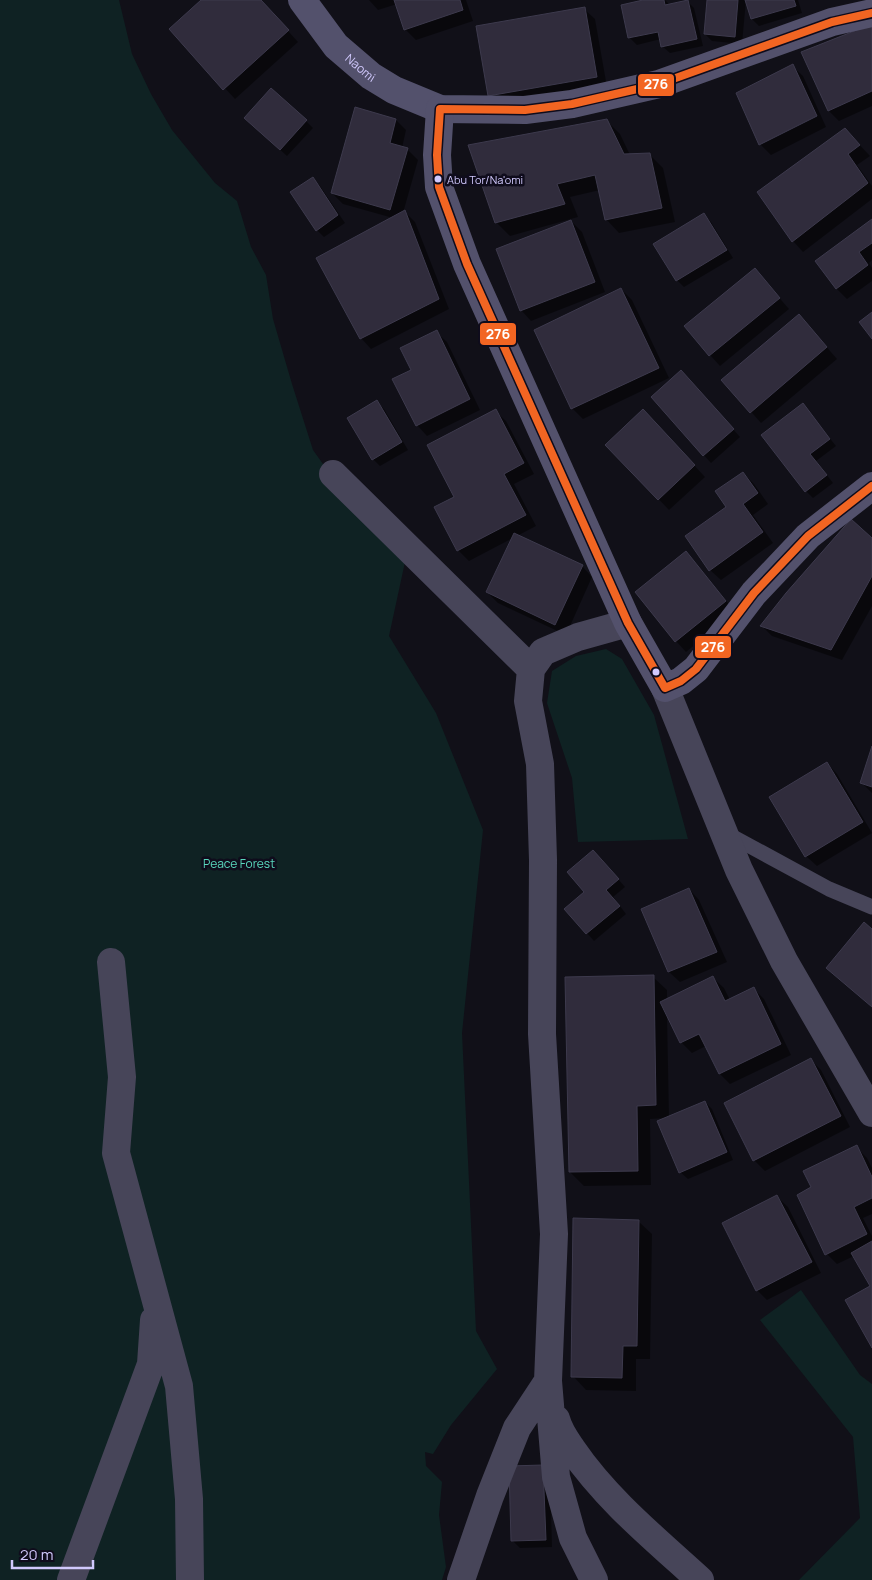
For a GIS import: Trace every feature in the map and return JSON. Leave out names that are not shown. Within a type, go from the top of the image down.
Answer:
[{"type":"street","name":"Naomi","points":[[302,0],[336,46],[371,76],[394,90],[440,108]]},
{"type":"street","points":[[872,13],[832,22],[659,84],[572,104],[525,110],[440,108],[437,155],[439,187],[467,264],[628,624],[664,688],[739,870],[784,961],[872,1113]]},
{"type":"street","points":[[333,474],[531,669]]},
{"type":"street","points":[[664,688],[681,681],[696,669],[754,593],[808,536],[872,486]]},
{"type":"street","points":[[594,1580],[573,1538],[556,1477],[548,1381],[554,1234],[542,1034],[544,860],[540,764],[528,700],[531,669],[543,652],[578,638],[628,624]]},
{"type":"street","points":[[111,962],[122,1077],[116,1154],[179,1386],[189,1499],[190,1580]]},
{"type":"street","points":[[71,1580],[151,1364],[156,1299]]},
{"type":"street","points":[[461,1580],[490,1496],[517,1428],[548,1381]]},
{"type":"street","points":[[548,1381],[558,1430],[583,1467],[633,1520],[700,1580]]},
{"type":"lane","points":[[724,832],[829,889],[872,907]]},
{"type":"green space","name":"Peace Forest","points":[[0,0],[119,0],[132,54],[151,94],[172,130],[215,183],[237,201],[251,247],[266,275],[273,319],[313,450],[355,509],[405,562],[389,636],[436,713],[483,830],[462,1033],[476,1331],[497,1369],[451,1425],[433,1454],[425,1452],[426,1466],[442,1482],[439,1515],[446,1567],[442,1580],[0,1580]]},
{"type":"green space","points":[[606,649],[622,659],[654,715],[688,839],[578,842],[572,778],[547,703],[552,671],[576,656]]},
{"type":"green space","points":[[801,1290],[860,1375],[872,1384],[872,1580],[799,1580],[860,1518],[853,1437],[760,1320]]},
{"type":"building","points":[[201,0],[261,0],[289,30],[223,90],[169,29]]},
{"type":"building","points":[[394,0],[460,0],[463,10],[404,30]]},
{"type":"building","points":[[643,0],[664,0],[665,5],[688,0],[697,39],[661,47],[658,32],[628,38],[621,5]]},
{"type":"building","points":[[707,0],[738,0],[735,37],[704,34]]},
{"type":"building","points":[[745,0],[794,0],[796,6],[751,19]]},
{"type":"building","points":[[585,7],[597,77],[488,96],[476,26]]},
{"type":"building","points":[[872,24],[872,91],[828,111],[801,52]]},
{"type":"building","points":[[793,64],[817,116],[759,145],[736,93]]},
{"type":"building","points":[[271,88],[307,120],[280,150],[244,118]]},
{"type":"building","points":[[355,107],[396,119],[390,143],[408,148],[390,210],[331,193]]},
{"type":"building","points":[[607,119],[624,154],[650,153],[662,208],[605,220],[595,175],[557,184],[565,204],[495,223],[468,145]]},
{"type":"building","points":[[845,128],[860,145],[848,154],[868,183],[792,242],[757,192]]},
{"type":"building","points":[[313,177],[338,215],[316,231],[290,192]]},
{"type":"building","points":[[405,210],[439,299],[360,339],[316,258]]},
{"type":"building","points":[[704,213],[727,250],[676,281],[653,244]]},
{"type":"building","points":[[872,219],[872,243],[859,252],[868,265],[836,289],[815,261]]},
{"type":"building","points":[[571,220],[595,282],[520,311],[496,249]]},
{"type":"building","points":[[755,268],[780,298],[709,356],[684,326]]},
{"type":"building","points":[[621,288],[659,368],[571,409],[534,330]]},
{"type":"building","points":[[872,312],[872,339],[859,322]]},
{"type":"building","points":[[799,314],[827,347],[750,413],[721,380]]},
{"type":"building","points":[[437,330],[470,399],[416,426],[392,379],[411,370],[400,348]]},
{"type":"building","points":[[681,370],[734,429],[703,456],[651,397]]},
{"type":"building","points":[[377,400],[402,442],[372,460],[347,418]]},
{"type":"building","points":[[803,403],[830,439],[810,454],[827,475],[805,492],[761,435]]},
{"type":"building","points":[[496,409],[524,463],[504,474],[526,515],[457,551],[434,507],[454,497],[427,445]]},
{"type":"building","points":[[643,409],[695,465],[658,500],[605,445]]},
{"type":"building","points":[[743,472],[758,493],[743,504],[763,532],[709,571],[685,536],[726,507],[715,491]]},
{"type":"building","points":[[851,519],[872,538],[872,576],[831,650],[760,626],[786,593]]},
{"type":"building","points":[[514,533],[583,565],[555,625],[486,592]]},
{"type":"building","points":[[686,551],[726,601],[675,642],[635,592]]},
{"type":"building","points":[[872,746],[872,787],[860,783]]},
{"type":"building","points":[[827,762],[863,822],[805,857],[769,797]]},
{"type":"building","points":[[593,850],[619,879],[606,890],[620,906],[586,934],[564,909],[584,892],[567,872]]},
{"type":"building","points":[[689,888],[717,952],[668,972],[641,909]]},
{"type":"building","points":[[864,922],[872,929],[872,1007],[826,968]]},
{"type":"building","points":[[654,975],[656,1105],[637,1106],[638,1171],[569,1172],[565,977]]},
{"type":"building","points":[[713,976],[725,1001],[754,987],[781,1044],[719,1074],[699,1034],[680,1043],[660,1002]]},
{"type":"building","points":[[811,1058],[841,1116],[753,1161],[724,1103]]},
{"type":"building","points":[[705,1101],[727,1152],[679,1173],[657,1121]]},
{"type":"building","points":[[857,1145],[872,1177],[872,1198],[854,1207],[867,1234],[825,1255],[797,1195],[811,1187],[803,1171]]},
{"type":"building","points":[[777,1195],[812,1262],[756,1291],[722,1223]]},
{"type":"building","points":[[573,1218],[639,1220],[637,1346],[623,1346],[622,1378],[571,1377]]},
{"type":"building","points":[[872,1241],[872,1348],[845,1300],[870,1286],[851,1253]]},
{"type":"building","points":[[543,1465],[546,1540],[511,1541],[509,1466]]},
{"type":"transit line","name":"276","points":[[872,13],[832,22],[659,84],[572,104],[525,110],[440,109],[437,155],[439,187],[467,264],[628,623],[665,688],[681,681],[696,669],[754,593],[808,536],[872,486]]},
{"type":"place","name":"Abu Tor/Na'omi","points":[[438,179]]}]
